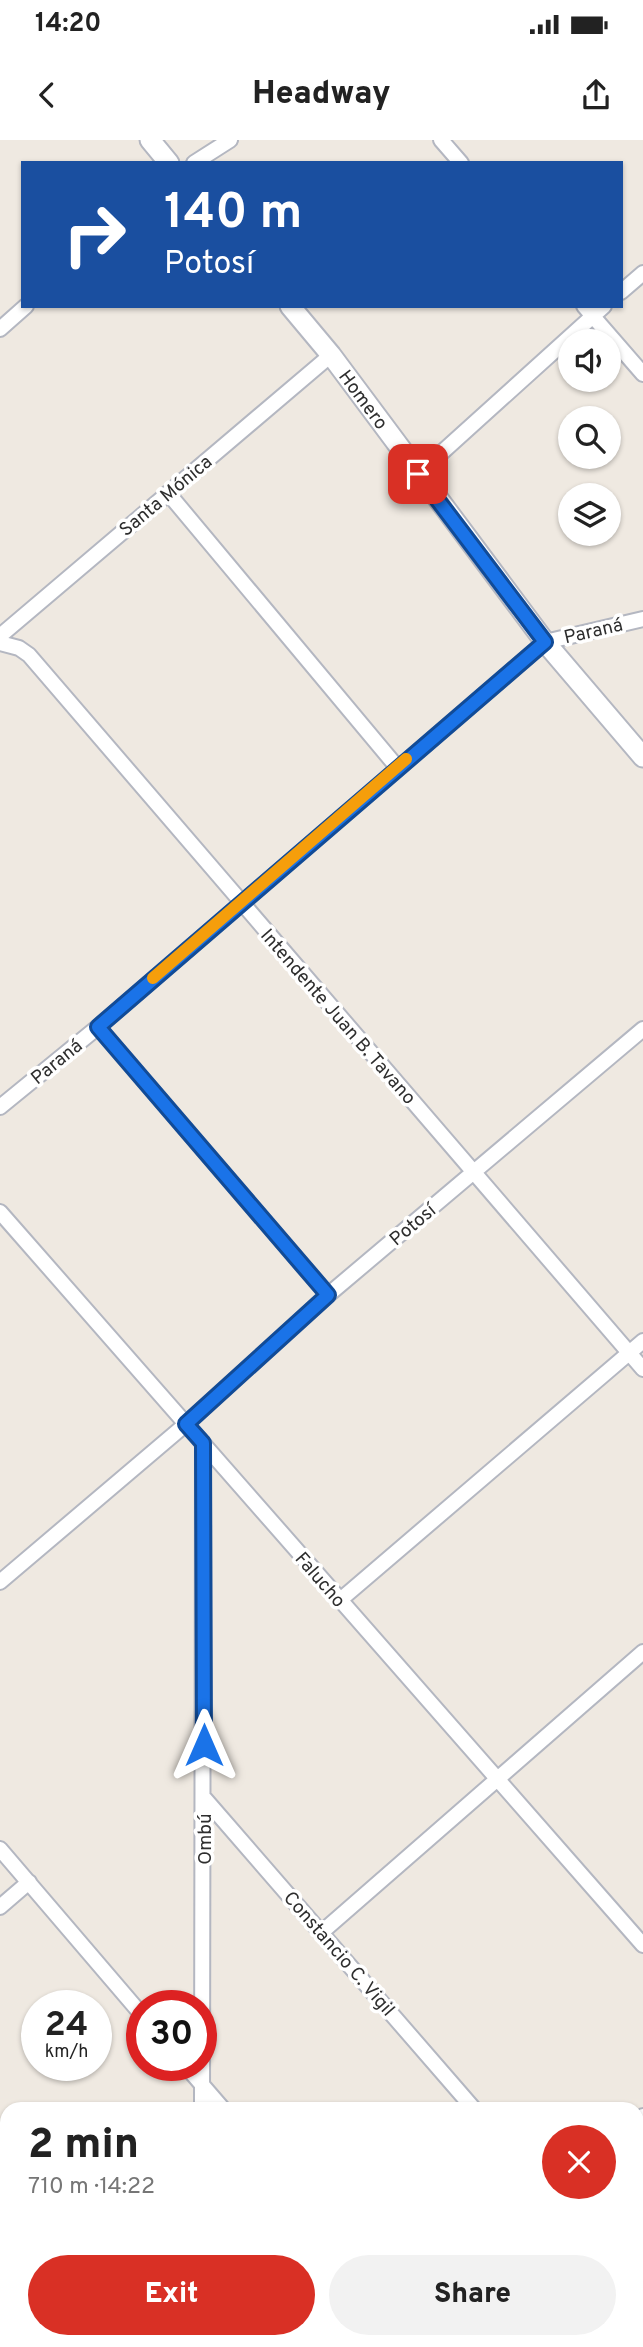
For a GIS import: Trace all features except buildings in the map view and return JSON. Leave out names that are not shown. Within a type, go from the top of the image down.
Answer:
[{"type":"main road","points":[[150,140],[167,161]]},
{"type":"main road","name":"Homero","points":[[292,308],[331,355],[545,642],[643,757]]},
{"type":"street","points":[[197,161],[230,140]]},
{"type":"street","points":[[441,140],[459,161]]},
{"type":"street","points":[[623,290],[643,273]]},
{"type":"street","points":[[0,329],[24,308]]},
{"type":"street","points":[[418,474],[594,309],[643,374]]},
{"type":"street","name":"Santa Mónica","points":[[0,636],[331,355]]},
{"type":"street","points":[[168,493],[397,767]]},
{"type":"street","name":"Paraná","points":[[0,1107],[98,1027],[545,642],[643,619]]},
{"type":"street","name":"Intendente Juan B. Tavano","points":[[0,643],[19,648],[29,655],[643,1369]]},
{"type":"street","points":[[98,1027],[328,1295]]},
{"type":"street","name":"Potosí","points":[[0,1582],[186,1424],[328,1295],[643,1029]]},
{"type":"street","name":"Falucho","points":[[0,1212],[643,1945]]},
{"type":"street","points":[[339,1601],[643,1340]]},
{"type":"street","name":"Ombú","points":[[202,2102],[205,1800],[203,1443]]},
{"type":"street","points":[[323,1932],[643,1652]]},
{"type":"street","name":"Constancio C. Vigil","points":[[205,1800],[323,1932],[468,2102]]},
{"type":"street","points":[[0,1849],[126,1996]]},
{"type":"street","points":[[0,1907],[29,1882]]},
{"type":"street","points":[[198,2081],[217,2102]]},
{"type":"slow traffic","points":[[153,978],[406,759]]},
{"type":"route","points":[[204,1745],[203,1443],[186,1424],[328,1295],[98,1027],[545,642],[418,474]]}]
